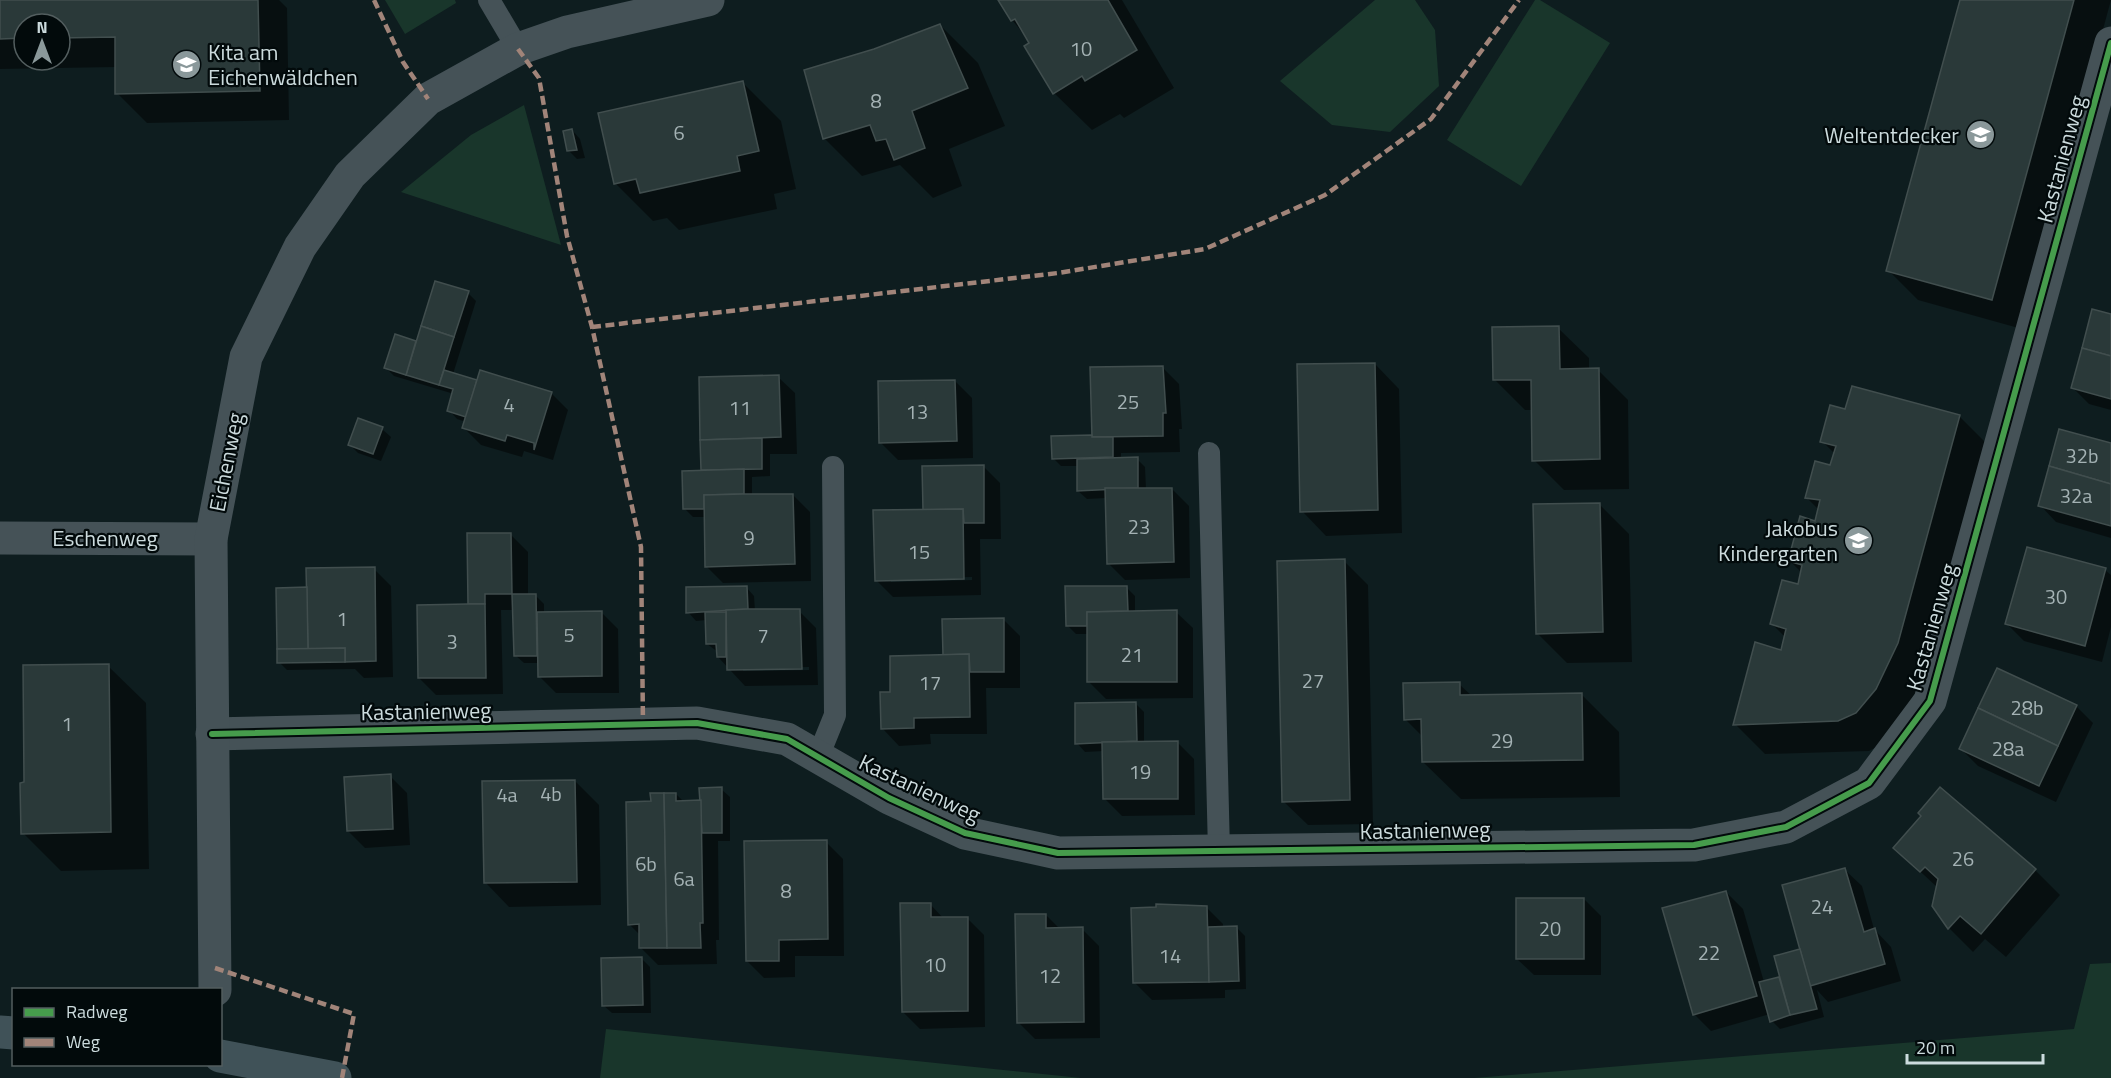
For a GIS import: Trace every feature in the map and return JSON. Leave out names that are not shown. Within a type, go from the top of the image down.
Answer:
[{"type":"main road","points":[[222,1056],[335,1078]]},
{"type":"street","name":"Eichenweg","points":[[215,988],[211,539],[246,357],[300,247],[350,175],[428,99],[518,49],[567,32],[708,0]]},
{"type":"street","name":"Kastanienweg","points":[[212,734],[697,723],[787,739],[889,798],[965,833],[1058,853],[1694,845],[1786,827],[1869,783],[1930,700],[2111,43]]},
{"type":"street","name":"Eschenweg","points":[[0,538],[211,539]]},
{"type":"lane","points":[[489,0],[518,49]]},
{"type":"lane","points":[[1209,453],[1219,851]]},
{"type":"lane","points":[[818,757],[835,715],[833,467]]},
{"type":"green space","points":[[385,0],[455,0],[456,3],[405,34]]},
{"type":"green space","points":[[1375,0],[1415,0],[1435,30],[1439,86],[1390,132],[1332,125],[1280,81]]},
{"type":"green space","points":[[1535,0],[1540,0],[1610,43],[1521,186],[1447,140]]},
{"type":"green space","points":[[524,105],[561,245],[401,192],[471,135]]},
{"type":"green space","points":[[2111,963],[2111,1078],[1474,1078],[2074,1029],[2090,964]]},
{"type":"green space","points":[[606,1029],[1081,1078],[600,1078]]},
{"type":"building","name":"Kita am Eichenwäldchen","points":[[0,0],[258,0],[260,91],[115,94],[115,37],[72,38],[72,12],[12,12],[12,38],[0,39]]},
{"type":"building","points":[[998,0],[1108,0],[1137,50],[1085,81],[1082,76],[1053,94],[1024,46],[1029,43],[1015,19],[1011,21]]},
{"type":"building","name":"Weltentdecker","points":[[1960,0],[2074,0],[1992,300],[1886,271]]},
{"type":"building","points":[[940,24],[968,88],[912,111],[925,148],[894,160],[886,139],[876,141],[870,125],[823,139],[804,70],[874,49]]},
{"type":"building","points":[[743,81],[759,151],[737,156],[740,171],[640,193],[636,179],[614,184],[598,113]]},
{"type":"building","points":[[572,129],[577,150],[567,151],[563,131]]},
{"type":"building","points":[[435,281],[469,291],[454,337],[421,326]]},
{"type":"building","points":[[2092,309],[2111,314],[2111,356],[2082,348]]},
{"type":"building","points":[[421,326],[454,337],[439,385],[406,375]]},
{"type":"building","points":[[1559,326],[1560,369],[1599,368],[1600,459],[1532,461],[1531,380],[1493,380],[1492,327]]},
{"type":"building","points":[[395,334],[416,341],[406,375],[384,368]]},
{"type":"building","points":[[2082,348],[2111,356],[2111,399],[2071,388]]},
{"type":"building","points":[[1375,363],[1378,510],[1300,512],[1297,364]]},
{"type":"building","points":[[1163,366],[1166,413],[1163,413],[1163,436],[1092,437],[1090,367]]},
{"type":"building","points":[[444,370],[477,380],[466,417],[447,411],[453,389],[439,385]]},
{"type":"building","points":[[480,370],[552,392],[534,450],[534,443],[507,435],[505,441],[462,428]]},
{"type":"building","points":[[779,375],[781,437],[700,440],[699,377]]},
{"type":"building","points":[[955,380],[957,441],[879,443],[878,381]]},
{"type":"building","name":"Jakobus Kindergarten","points":[[1852,386],[1960,415],[1898,643],[1876,689],[1856,713],[1838,721],[1733,725],[1755,642],[1781,650],[1786,629],[1770,624],[1782,580],[1798,584],[1802,565],[1788,561],[1800,516],[1815,521],[1820,500],[1805,498],[1815,461],[1830,465],[1836,446],[1820,442],[1830,405],[1845,409]]},
{"type":"building","points":[[358,418],[383,427],[373,454],[348,445]]},
{"type":"building","points":[[2059,429],[2111,443],[2111,484],[2049,466]]},
{"type":"building","points":[[1092,435],[1092,437],[1113,437],[1113,457],[1052,459],[1051,436]]},
{"type":"building","points":[[762,438],[762,469],[701,470],[700,440]]},
{"type":"building","points":[[1138,457],[1138,488],[1077,491],[1077,459]]},
{"type":"building","points":[[984,465],[984,523],[964,523],[963,509],[923,510],[922,466]]},
{"type":"building","points":[[2049,466],[2111,484],[2111,526],[2038,506]]},
{"type":"building","points":[[744,469],[744,494],[704,495],[704,509],[683,509],[682,471]]},
{"type":"building","points":[[1105,488],[1172,488],[1174,562],[1107,564]]},
{"type":"building","points":[[793,494],[795,564],[705,567],[704,495]]},
{"type":"building","points":[[1600,503],[1603,632],[1536,634],[1533,504]]},
{"type":"building","points":[[963,509],[964,579],[875,581],[873,510]]},
{"type":"building","points":[[467,533],[511,533],[512,594],[485,594],[485,604],[468,604]]},
{"type":"building","points":[[2027,547],[2106,568],[2085,646],[2005,624]]},
{"type":"building","points":[[1345,559],[1350,800],[1282,802],[1277,561]]},
{"type":"building","points":[[375,567],[376,661],[345,662],[345,648],[308,649],[306,568]]},
{"type":"building","points":[[747,586],[748,609],[686,613],[686,587]]},
{"type":"building","points":[[1065,586],[1127,586],[1128,611],[1087,612],[1087,626],[1066,626]]},
{"type":"building","points":[[307,587],[308,649],[277,649],[276,588]]},
{"type":"building","points":[[512,594],[536,594],[537,656],[514,656]]},
{"type":"building","points":[[485,604],[486,678],[418,678],[417,605]]},
{"type":"building","points":[[800,609],[802,669],[727,670],[726,610]]},
{"type":"building","points":[[1177,610],[1177,682],[1087,682],[1087,612]]},
{"type":"building","points":[[602,611],[602,676],[538,677],[537,612]]},
{"type":"building","points":[[705,612],[726,612],[726,657],[717,657],[716,644],[706,644]]},
{"type":"building","points":[[1004,618],[1004,672],[970,672],[969,654],[943,655],[942,619]]},
{"type":"building","points":[[345,648],[345,662],[277,663],[277,649]]},
{"type":"building","points":[[969,654],[970,717],[914,718],[914,728],[881,729],[880,692],[890,692],[890,656]]},
{"type":"building","points":[[109,664],[111,832],[21,834],[20,783],[24,782],[23,665]]},
{"type":"building","points":[[1997,668],[2077,705],[2058,746],[1978,708]]},
{"type":"building","points":[[1460,682],[1460,695],[1582,693],[1583,760],[1422,762],[1421,719],[1404,720],[1403,683]]},
{"type":"building","points":[[1136,702],[1137,741],[1075,744],[1075,703]]},
{"type":"building","points":[[1978,708],[2058,746],[2039,786],[1959,749]]},
{"type":"building","points":[[1178,741],[1178,799],[1103,799],[1102,742]]},
{"type":"building","points":[[391,774],[393,829],[347,831],[344,777]]},
{"type":"building","points":[[575,780],[577,882],[484,883],[482,781]]},
{"type":"building","points":[[722,787],[722,833],[702,833],[699,788]]},
{"type":"building","points":[[1940,787],[2036,869],[1981,934],[1960,916],[1948,929],[1932,906],[1938,879],[1925,867],[1920,872],[1893,848],[1921,816],[1918,813]]},
{"type":"building","points":[[650,793],[664,793],[667,948],[639,948],[639,924],[628,925],[626,802],[651,801]]},
{"type":"building","points":[[664,793],[676,793],[676,801],[701,800],[703,923],[700,923],[701,948],[667,948]]},
{"type":"building","points":[[827,840],[828,939],[779,940],[779,961],[746,961],[744,841]]},
{"type":"building","points":[[1845,868],[1864,932],[1875,928],[1885,964],[1810,986],[1782,885]]},
{"type":"building","points":[[1726,891],[1757,996],[1693,1015],[1662,908]]},
{"type":"building","points":[[1516,898],[1584,898],[1584,959],[1516,959]]},
{"type":"building","points":[[900,903],[931,903],[931,917],[968,917],[968,1011],[902,1012]]},
{"type":"building","points":[[1156,904],[1207,906],[1209,982],[1133,983],[1131,908],[1156,907]]},
{"type":"building","points":[[1015,914],[1046,914],[1046,928],[1083,927],[1084,1022],[1017,1023]]},
{"type":"building","points":[[1237,926],[1239,981],[1209,982],[1208,927]]},
{"type":"building","points":[[1800,949],[1817,1009],[1790,1015],[1774,956]]},
{"type":"building","points":[[642,957],[643,1005],[602,1006],[601,958]]},
{"type":"building","points":[[1779,977],[1790,1015],[1770,1022],[1759,982]]},
{"type":"marked path","points":[[374,0],[403,62],[428,99]]},
{"type":"marked path","points":[[592,327],[1058,273],[1205,249],[1325,195],[1431,119],[1519,0]]},
{"type":"marked path","points":[[518,49],[539,78],[567,236],[592,327],[641,547],[643,725]]},
{"type":"marked path","points":[[215,968],[354,1014],[342,1078]]},
{"type":"cycle path","points":[[212,734],[697,723],[787,739],[889,798],[965,833],[1058,853],[1694,845],[1786,827],[1869,783],[1930,701],[2111,43]]},
{"type":"place","name":"Kita am Eichenwäldchen","points":[[187,65]]},
{"type":"place","name":"Weltentdecker","points":[[1980,135]]},
{"type":"place","name":"Jakobus Kindergarten","points":[[1859,541]]}]
